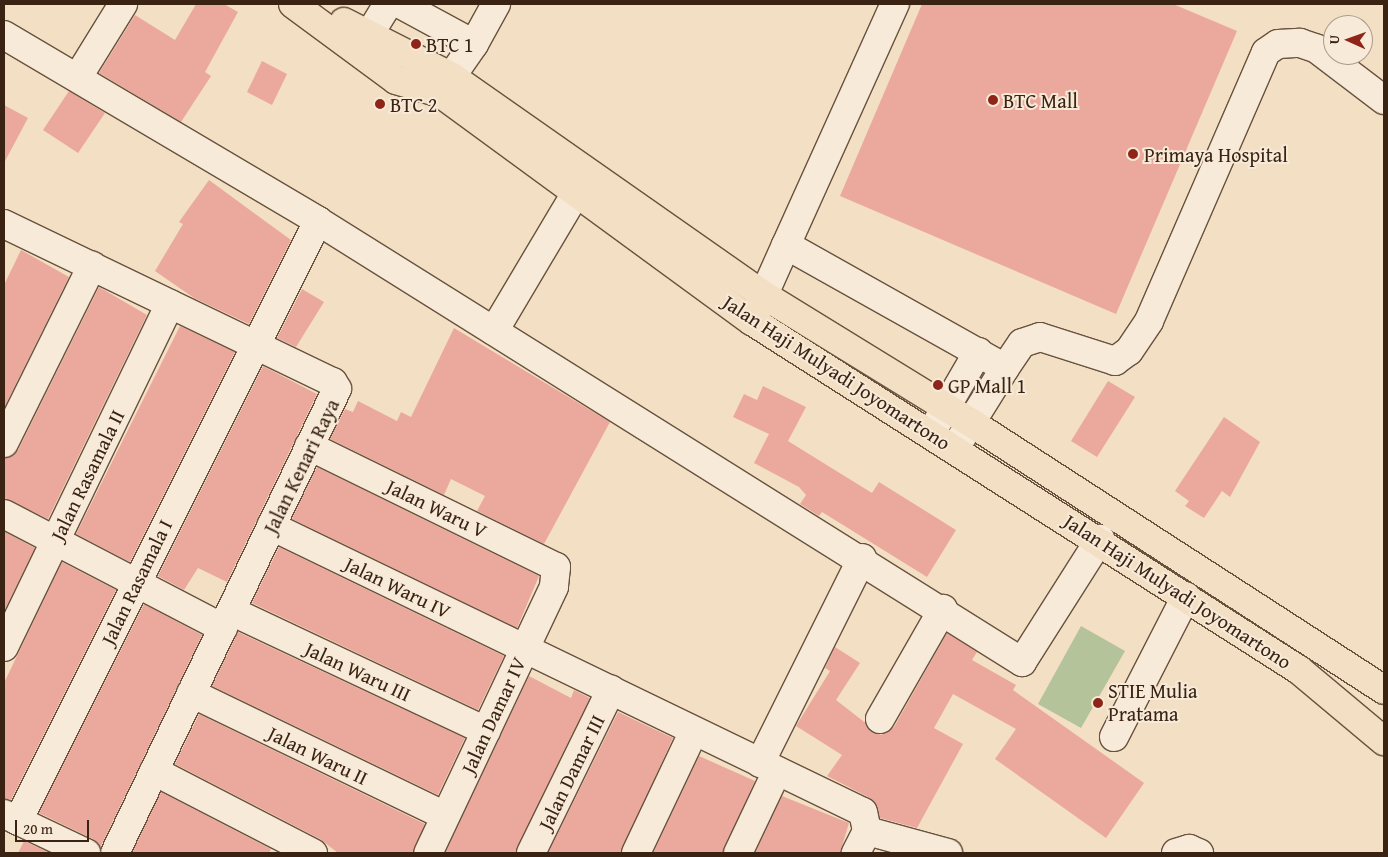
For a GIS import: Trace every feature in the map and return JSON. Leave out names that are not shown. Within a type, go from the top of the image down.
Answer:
[{"type":"main road","name":"Jalan Haji Mulyadi Joyomartono","points":[[293,4],[363,44]]},
{"type":"main road","name":"Jalan Haji Mulyadi Joyomartono","points":[[315,4],[363,44],[396,80],[446,85],[766,296],[970,422],[1384,690]]},
{"type":"main road","name":"Jalan Haji Mulyadi Joyomartono","points":[[446,85],[577,191],[752,321],[1100,540],[1299,670],[1384,740]]},
{"type":"street","points":[[78,77],[123,4]]},
{"type":"street","points":[[363,44],[388,4]]},
{"type":"street","points":[[400,4],[474,44]]},
{"type":"street","points":[[446,85],[474,44],[496,4]]},
{"type":"street","points":[[752,321],[766,296],[786,245],[895,4]]},
{"type":"street","points":[[4,35],[78,77],[318,221],[862,558],[1022,662],[1100,540]]},
{"type":"street","points":[[955,448],[1022,342],[1034,338],[1050,339],[1115,361],[1129,351],[1149,321],[1266,52],[1278,44],[1300,43],[1317,49],[1384,100]]},
{"type":"street","points":[[494,331],[577,191]]},
{"type":"street","name":"Jalan Rasamala I","points":[[11,817],[136,582],[254,344],[318,221]]},
{"type":"street","name":"Jalan Kenari Raya","points":[[4,224],[336,385],[309,446],[115,853]]},
{"type":"street","points":[[786,245],[1005,368]]},
{"type":"street","points":[[4,443],[92,266]]},
{"type":"street","name":"Jalan Rasamala II","points":[[4,646],[170,304]]},
{"type":"street","points":[[931,433],[978,352]]},
{"type":"street","name":"Jalan Waru V","points":[[309,446],[554,565],[556,577]]},
{"type":"street","name":"Jalan Waru III","points":[[4,514],[54,542],[136,582],[227,619],[486,731]]},
{"type":"street","name":"Jalan Waru IV","points":[[271,526],[863,812],[861,842]]},
{"type":"street","points":[[738,853],[769,767],[862,558]]},
{"type":"street","name":"Jalan Damar IV","points":[[428,853],[556,577]]},
{"type":"street","points":[[1114,737],[1186,596]]},
{"type":"street","points":[[880,720],[943,609]]},
{"type":"street","name":"Jalan Damar III","points":[[530,853],[611,690]]},
{"type":"street","name":"Jalan Waru II","points":[[191,693],[445,816]]},
{"type":"street","points":[[636,853],[694,731]]},
{"type":"street","points":[[154,771],[313,853]]},
{"type":"street","points":[[11,817],[86,853]]},
{"type":"street","points":[[861,842],[948,853]]},
{"type":"street","points":[[1176,853],[1189,849],[1199,853]]},
{"type":"green space","points":[[1081,626],[1125,651],[1081,728],[1038,704]]},
{"type":"building","points":[[196,4],[224,4],[238,12],[205,72],[211,76],[181,122],[99,73],[135,15],[175,40]]},
{"type":"building","name":"BTC Mall","points":[[922,4],[1173,4],[1237,31],[1116,314],[840,196]]},
{"type":"building","points":[[262,61],[287,74],[272,105],[247,92]]},
{"type":"building","points":[[69,91],[105,113],[78,153],[43,130]]},
{"type":"building","points":[[4,105],[28,118],[4,163]]},
{"type":"building","points":[[209,180],[291,240],[249,324],[194,298],[155,271],[183,224],[179,222]]},
{"type":"building","points":[[21,250],[69,277],[4,408],[4,285]]},
{"type":"building","points":[[99,287],[147,315],[48,519],[4,498],[4,458],[18,450]]},
{"type":"building","points":[[302,289],[324,302],[296,347],[277,338]]},
{"type":"building","points":[[180,326],[235,352],[130,562],[76,534]]},
{"type":"building","points":[[454,328],[610,422],[544,544],[477,511],[485,496],[451,479],[444,495],[330,439],[345,409],[353,412],[358,401],[397,421],[401,412],[411,417]]},
{"type":"building","points":[[263,366],[317,394],[227,582],[198,568],[184,590],[158,576]]},
{"type":"building","points":[[1108,381],[1135,397],[1097,457],[1071,441]]},
{"type":"building","points":[[763,386],[806,407],[788,441],[872,493],[879,482],[956,530],[927,577],[822,512],[819,516],[800,504],[806,495],[799,487],[754,463],[769,434],[733,417],[744,394],[757,400]]},
{"type":"building","points":[[1224,417],[1260,442],[1230,497],[1222,491],[1204,518],[1185,506],[1189,501],[1175,491]]},
{"type":"building","points":[[317,467],[539,576],[517,628],[292,519]]},
{"type":"building","points":[[4,531],[35,548],[4,612]]},
{"type":"building","points":[[279,547],[504,656],[478,710],[252,603]]},
{"type":"building","points":[[62,562],[116,590],[11,800],[4,799],[4,683]]},
{"type":"building","points":[[144,604],[202,635],[100,848],[93,839],[39,813]]},
{"type":"building","points":[[238,632],[465,738],[438,795],[212,686]]},
{"type":"building","points":[[947,633],[977,652],[972,660],[1016,685],[1013,690],[1144,783],[1106,838],[995,759],[1016,729],[953,694],[934,728],[963,744],[917,828],[880,818],[870,798],[827,776],[842,755],[796,726],[830,671],[825,668],[835,647],[860,663],[836,700],[881,735],[894,727]]},
{"type":"building","points":[[529,676],[571,698],[574,690],[590,698],[516,853],[445,853]]},
{"type":"building","points":[[618,712],[673,738],[621,853],[548,853]]},
{"type":"building","points":[[199,714],[425,824],[413,853],[338,853],[320,839],[175,764]]},
{"type":"building","points":[[699,756],[755,781],[723,853],[653,853]]},
{"type":"building","points":[[161,792],[271,849],[269,853],[132,853]]},
{"type":"building","points":[[782,796],[849,823],[840,853],[755,853]]},
{"type":"building","points":[[24,841],[50,853],[18,853]]},
{"type":"place","name":"BTC 1","points":[[416,44]]},
{"type":"place","name":"BTC Mall","points":[[993,100]]},
{"type":"place","name":"BTC 2","points":[[380,104]]},
{"type":"place","name":"Primaya Hospital","points":[[1133,154]]},
{"type":"place","name":"GP Mall 1","points":[[938,385]]},
{"type":"place","name":"STIE Mulia Pratama","points":[[1098,703]]}]
